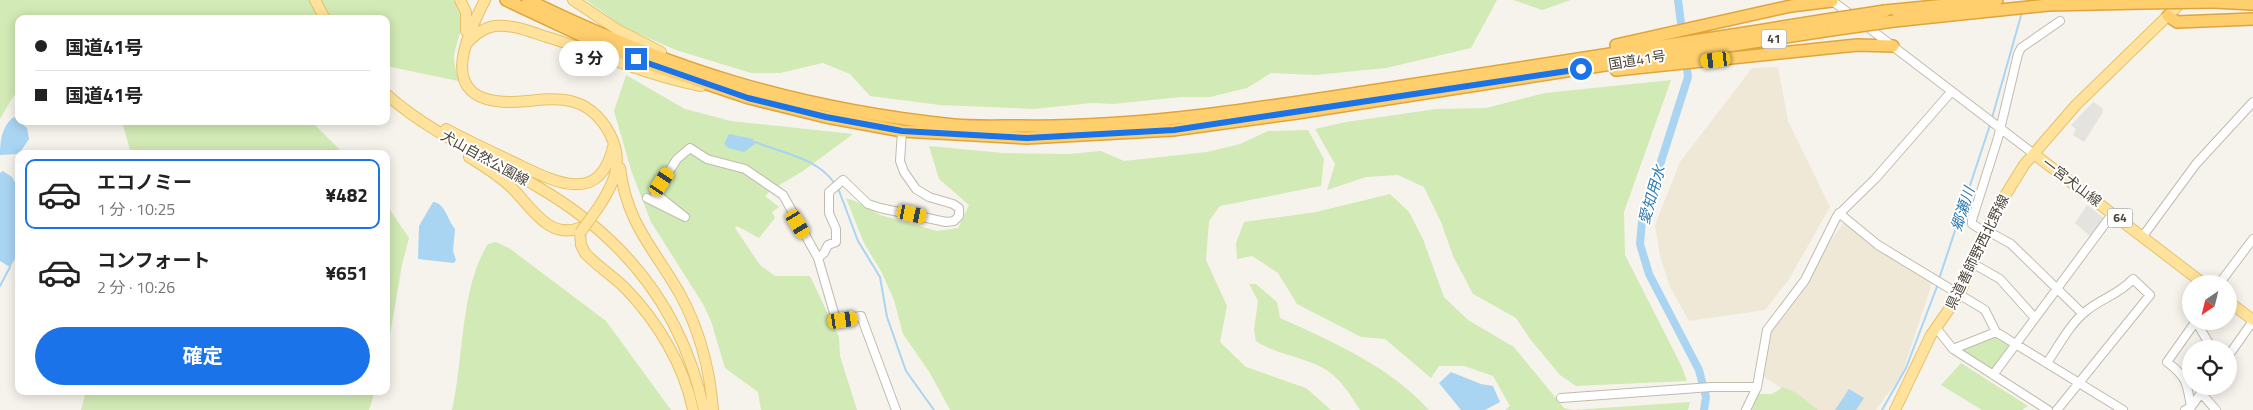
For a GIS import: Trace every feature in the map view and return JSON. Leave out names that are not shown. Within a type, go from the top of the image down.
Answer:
[{"type":"highway","name":"国道41号","points":[[506,0],[598,43],[651,65],[826,117],[902,131],[1027,138],[1174,130],[1563,72],[1655,52]]},
{"type":"highway","name":"国道41号","points":[[528,0],[612,39],[721,85],[865,114],[958,125],[1071,127],[1161,121],[1255,109],[1554,63],[1655,52],[1716,48],[1829,25],[1885,11],[1926,12],[2142,2],[2253,4]]},
{"type":"highway","points":[[1655,52],[1709,24],[1794,3],[1831,0]]},
{"type":"highway","name":"国道41号","points":[[1829,25],[1894,21],[1926,12],[1997,0]]},
{"type":"highway","points":[[2168,16],[2177,22],[2253,19]]},
{"type":"highway","points":[[1857,45],[1866,36],[1868,27]]},
{"type":"highway","points":[[1655,52],[1716,48],[1893,46]]},
{"type":"main road","points":[[315,0],[323,15]]},
{"type":"main road","points":[[460,0],[468,21],[461,59],[462,74],[469,87],[491,100],[509,102],[554,98],[575,102],[587,107],[602,120],[614,142],[626,203],[632,217],[681,296],[695,328],[705,358],[714,410]]},
{"type":"main road","points":[[464,47],[486,0]]},
{"type":"main road","points":[[574,0],[634,39],[721,85]]},
{"type":"main road","name":"県道善師野西北野線","points":[[1894,410],[1931,335],[1959,295],[1986,231],[2010,186],[2034,154],[2076,105],[2184,0]]},
{"type":"main road","points":[[464,47],[483,30],[494,26],[505,26],[565,43],[676,81],[721,85]]},
{"type":"main road","name":"犬山自然公園線","points":[[390,98],[435,130],[567,205],[598,228],[617,246],[649,283],[666,308],[692,367],[704,410]]},
{"type":"main road","points":[[398,105],[501,157],[558,183],[569,185],[580,184],[597,177],[607,165],[614,142]]},
{"type":"main road","points":[[398,105],[436,137],[500,177],[550,227],[566,231],[580,231]]},
{"type":"main road","name":"一宮犬山線","points":[[2034,154],[2193,275]]},
{"type":"main road","points":[[616,155],[616,174],[612,185],[580,231],[581,245],[585,253],[625,289],[657,329],[681,372],[693,410]]},
{"type":"main road","points":[[2238,309],[2253,321]]},
{"type":"street","points":[[1831,0],[1893,46],[1986,120],[2034,154]]},
{"type":"street","points":[[2060,21],[2021,48],[2018,54],[2000,130],[1972,224],[2011,244],[2083,314]]},
{"type":"street","points":[[1746,410],[1757,387],[1766,330],[1805,280],[1840,214],[1875,179],[1951,92]]},
{"type":"street","points":[[2143,236],[2196,164],[2253,102]]},
{"type":"street","points":[[818,258],[824,253],[828,245],[836,242],[836,230],[829,212],[829,192],[843,180],[868,204],[880,208],[946,222],[954,221],[959,216],[959,208],[953,204],[922,194],[904,172],[900,161],[902,131]]},
{"type":"street","points":[[647,198],[680,217],[686,217],[655,193],[677,159],[690,148],[707,160],[744,169],[783,195],[818,258],[834,313],[838,319],[861,316],[896,410]]},
{"type":"street","points":[[1993,375],[2034,317],[2113,213]]},
{"type":"street","points":[[1840,214],[1878,245],[1985,310],[1996,332],[2123,410]]},
{"type":"street","points":[[2226,275],[2253,239]]},
{"type":"street","points":[[1972,263],[2000,279],[2034,317]]},
{"type":"street","points":[[2047,363],[2083,314],[2102,299],[2121,292],[2134,279],[2150,295],[2057,410]]},
{"type":"street","points":[[2237,344],[2253,321]]},
{"type":"street","points":[[1937,329],[1953,349],[2048,410]]},
{"type":"street","points":[[2188,408],[2186,380],[2181,372],[2168,362],[2190,330]]},
{"type":"street","points":[[1953,349],[1996,332]]},
{"type":"street","points":[[1562,398],[1711,387],[1757,387]]},
{"type":"street","points":[[2188,408],[2200,395]]},
{"type":"street","points":[[2207,395],[2216,410]]},
{"type":"shaded area","points":[[1778,67],[1788,121],[1830,207],[1788,281],[1765,310],[1689,321],[1670,287],[1660,256],[1655,225],[1680,162],[1752,68]]},
{"type":"shaded area","points":[[2093,102],[2102,108],[2103,112],[2084,142],[2073,135],[2076,129],[2071,125]]},
{"type":"shaded area","points":[[2087,205],[2104,218],[2091,237],[2075,223]]},
{"type":"shaded area","points":[[1846,220],[1871,242],[1932,283],[1902,374],[1876,410],[1814,410],[1763,376],[1764,347],[1776,317],[1811,277],[1826,247]]},
{"type":"green space","points":[[0,0],[453,0],[459,6],[461,13],[461,27],[454,57],[458,81],[390,67],[390,15],[15,15],[15,94],[0,119]]},
{"type":"green space","points":[[586,0],[1497,0],[1471,48],[1386,68],[1315,75],[1271,73],[1247,88],[1210,97],[1181,97],[1113,104],[1092,103],[1033,109],[940,105],[870,96],[850,74],[823,63],[780,73],[751,73],[676,50],[627,29]]},
{"type":"green space","points":[[1513,0],[1571,0],[1542,10]]},
{"type":"green space","points":[[626,75],[685,109],[731,121],[853,134],[765,196],[779,207],[772,212],[775,218],[759,238],[737,226],[735,228],[760,265],[775,276],[810,276],[839,337],[840,356],[857,410],[761,410],[758,392],[725,368],[711,321],[703,304],[651,222],[631,170],[614,111]]},
{"type":"green space","points":[[1671,80],[1624,212],[1625,255],[1681,365],[1687,381],[1576,386],[1560,375],[1530,339],[1516,318],[1473,294],[1453,256],[1441,222],[1424,187],[1398,175],[1366,177],[1327,190],[1335,164],[1315,129],[1346,122],[1436,109],[1486,108],[1545,93]]},
{"type":"green space","points":[[123,125],[315,125],[340,150],[130,150]]},
{"type":"green space","points":[[1308,130],[1324,159],[1321,186],[1220,206],[1209,221],[1206,260],[1227,306],[1220,342],[1246,367],[1306,388],[1331,410],[950,410],[930,373],[903,334],[894,300],[882,273],[864,243],[846,198],[880,215],[937,231],[958,228],[969,205],[939,179],[929,146],[1003,153],[1069,154],[1101,151],[1124,161],[1207,152],[1240,144],[1268,131]]},
{"type":"green space","points":[[1390,194],[1409,212],[1423,239],[1444,297],[1468,320],[1514,347],[1564,408],[1573,410],[1505,410],[1510,406],[1493,376],[1464,366],[1439,366],[1431,378],[1385,339],[1361,337],[1297,304],[1278,273],[1252,256],[1237,259],[1236,243],[1244,222],[1316,212]]},
{"type":"green space","points":[[390,210],[409,238],[402,265],[390,335]]},
{"type":"green space","points":[[496,242],[509,248],[606,321],[671,410],[452,410],[467,302],[472,281],[488,244]]},
{"type":"green space","points":[[1249,284],[1256,284],[1277,302],[1280,318],[1340,346],[1379,368],[1414,395],[1429,410],[1360,410],[1342,384],[1328,371],[1320,366],[1274,350],[1256,341],[1254,330],[1258,301]]},
{"type":"green space","points":[[1996,336],[2011,346],[1992,371],[1961,350],[1980,340]]},
{"type":"green space","points":[[1961,363],[2028,406],[2022,410],[1982,410],[1941,385]]},
{"type":"green space","points":[[1783,387],[1795,392],[1818,410],[1750,410],[1757,394],[1772,394]]},
{"type":"green space","points":[[85,395],[374,395],[369,410],[81,410]]},
{"type":"green space","points":[[1690,402],[1688,410],[1573,410]]},
{"type":"water","points":[[14,117],[15,125],[23,125],[27,128],[29,139],[22,150],[15,150],[15,154],[0,155],[1,139],[4,129]]},
{"type":"water","points":[[729,134],[753,139],[755,144],[744,152],[728,148],[724,144]]},
{"type":"water","points":[[3,171],[12,177],[15,182],[15,259],[10,267],[0,261],[0,173]]},
{"type":"water","points":[[433,202],[443,208],[455,229],[453,251],[456,260],[454,263],[418,259],[419,226]]},
{"type":"water","points":[[1451,372],[1481,384],[1493,386],[1500,402],[1485,410],[1461,410],[1439,383]]},
{"type":"water","points":[[1849,389],[1864,398],[1856,410],[1835,410]]},
{"type":"waterway","name":"愛知用水","points":[[1678,0],[1684,47]]},
{"type":"waterway","name":"郷瀬川","points":[[1992,118],[2022,12]]},
{"type":"waterway","name":"愛知用水","points":[[1686,59],[1688,77],[1642,221],[1640,244],[1649,274],[1699,370],[1706,397],[1704,410]]},
{"type":"waterway","name":"郷瀬川","points":[[1939,279],[1990,125]]},
{"type":"waterway","points":[[755,142],[809,162],[828,175],[835,184]]},
{"type":"waterway","points":[[838,188],[858,241],[880,277],[887,317],[906,371],[934,410]]},
{"type":"waterway","points":[[0,286],[10,267]]},
{"type":"waterway","name":"郷瀬川","points":[[1882,410],[1906,368],[1938,284]]},
{"type":"route","points":[[636,59],[748,98],[826,117],[902,131],[962,136],[1027,138],[1174,130],[1581,69]]}]
